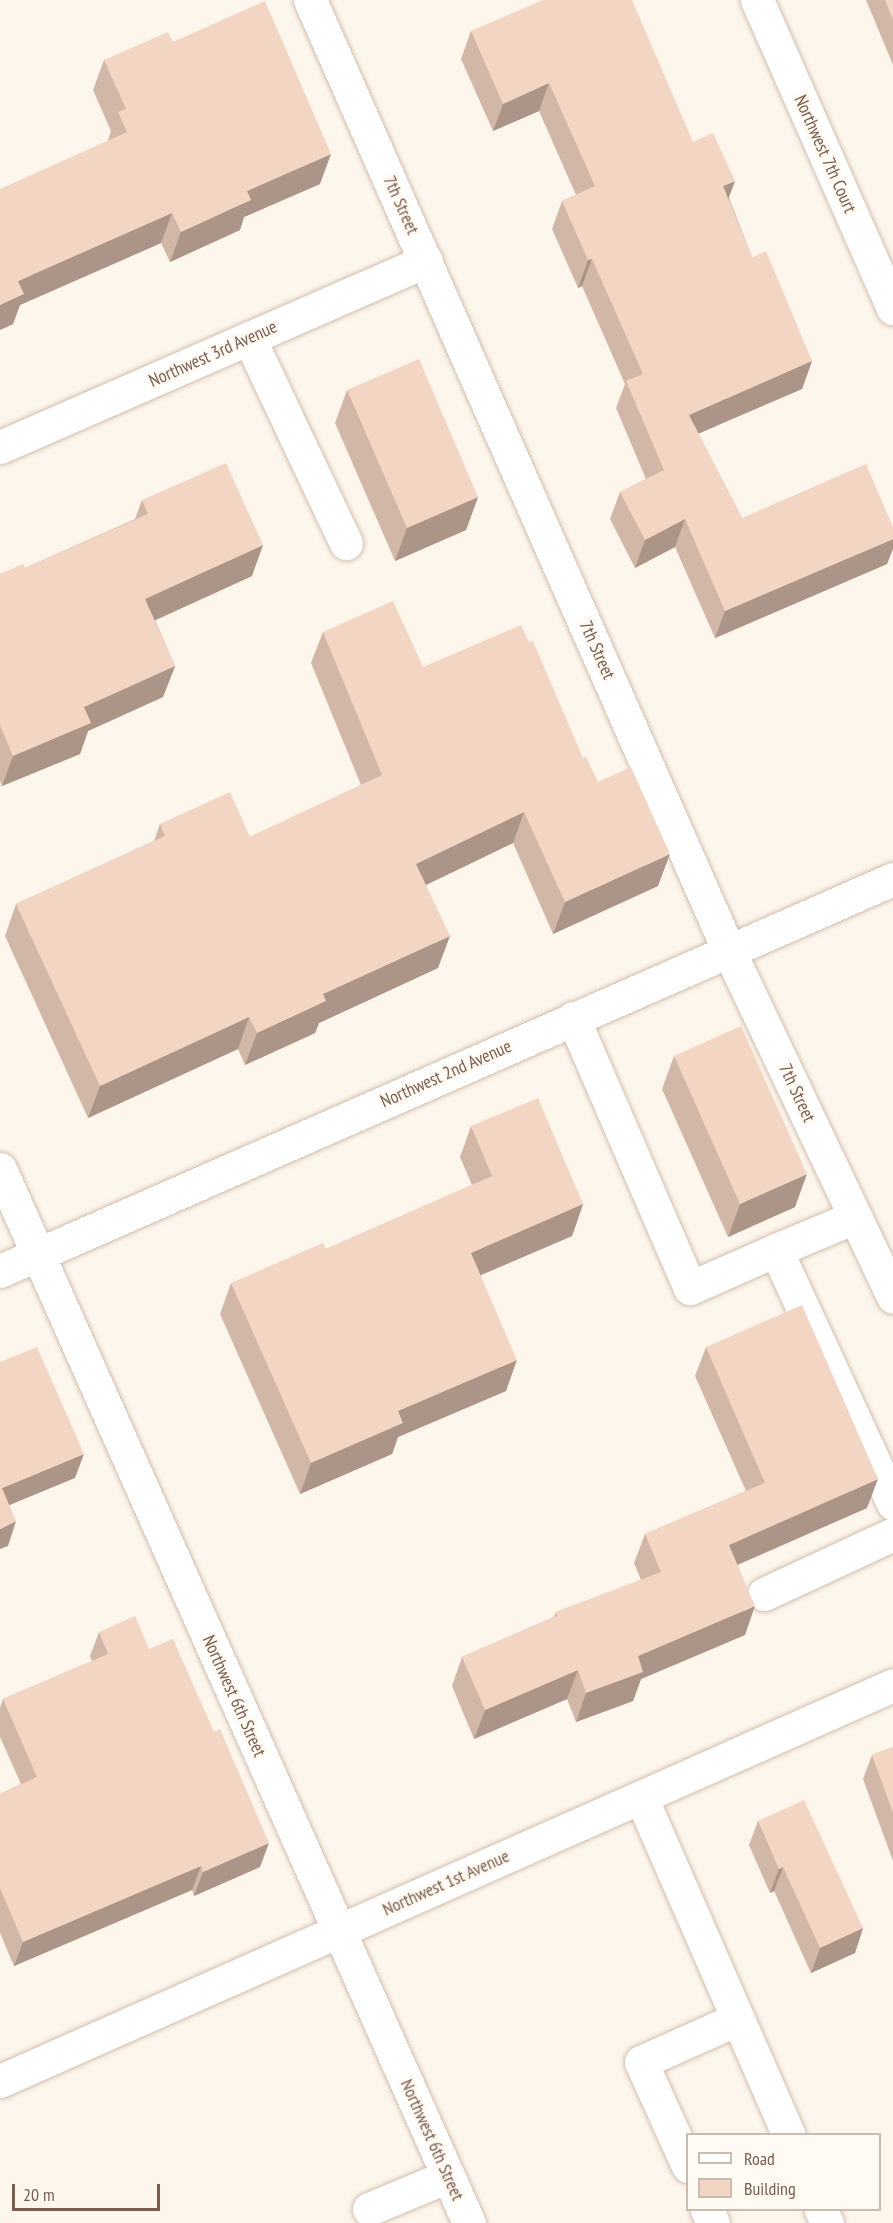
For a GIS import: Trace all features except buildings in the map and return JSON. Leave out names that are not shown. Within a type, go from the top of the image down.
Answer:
[{"type":"street","name":"7th Street","points":[[310,0],[728,949],[893,1297]]},
{"type":"street","name":"Northwest 7th Court","points":[[757,0],[893,308]]},
{"type":"street","name":"Northwest 3rd Avenue","points":[[0,447],[426,261]]},
{"type":"street","points":[[249,338],[346,543]]},
{"type":"street","name":"Northwest 2nd Avenue","points":[[0,1271],[728,949],[893,879]]},
{"type":"street","points":[[573,1018],[690,1288],[855,1217]]},
{"type":"street","name":"Northwest 6th Street","points":[[0,1169],[469,2223]]},
{"type":"street","points":[[776,1250],[893,1503]]},
{"type":"street","points":[[764,1594],[893,1534]]},
{"type":"street","name":"Northwest 1st Avenue","points":[[0,2081],[893,1685]]},
{"type":"street","points":[[641,1797],[788,2133]]},
{"type":"street","points":[[686,2164],[641,2062],[737,2019]]},
{"type":"street","points":[[369,2209],[448,2176]]}]
